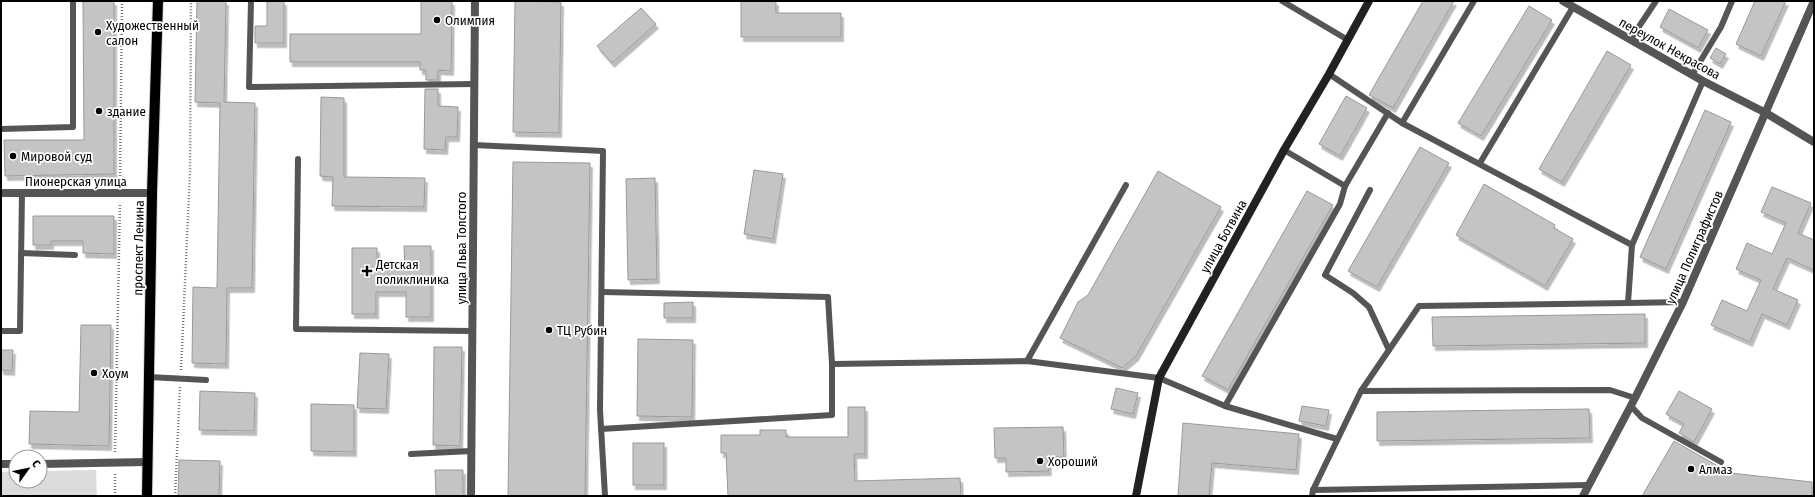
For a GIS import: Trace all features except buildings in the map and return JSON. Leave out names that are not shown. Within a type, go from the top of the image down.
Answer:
[{"type":"main road","name":"проспект Ленина","points":[[147,496],[152,193],[158,1]]},
{"type":"main road","name":"улица Ботвина","points":[[1136,496],[1159,378],[1284,150],[1329,74],[1369,1]]},
{"type":"street","name":"улица Льва Толстого","points":[[471,496],[475,1]]},
{"type":"street","name":"переулок Некрасова","points":[[1563,1],[1703,81],[1766,113],[1814,142]]},
{"type":"street","name":"улица Полиграфистов","points":[[1583,496],[1633,402],[1683,302],[1814,1]]},
{"type":"street","name":"Пионерская улица","points":[[1,193],[152,193]]},
{"type":"street","points":[[48,464],[147,462]]},
{"type":"lane","points":[[1,129],[73,127],[73,1]]},
{"type":"lane","points":[[251,1],[249,87],[474,84]]},
{"type":"lane","points":[[1282,1],[1348,40]]},
{"type":"lane","points":[[1402,123],[1474,1]]},
{"type":"lane","points":[[1630,40],[1656,1]]},
{"type":"lane","points":[[1692,74],[1722,27],[1732,1]]},
{"type":"lane","points":[[1480,163],[1573,7]]},
{"type":"lane","points":[[1329,74],[1402,123],[1480,163],[1632,245]]},
{"type":"lane","points":[[1628,303],[1632,245],[1703,81]]},
{"type":"lane","points":[[1225,406],[1340,204],[1345,186],[1388,113]]},
{"type":"lane","points":[[474,145],[603,151],[601,429],[605,496]]},
{"type":"lane","points":[[1284,150],[1345,186]]},
{"type":"lane","points":[[298,159],[296,329],[472,331]]},
{"type":"lane","points":[[1028,361],[1126,185]]},
{"type":"lane","points":[[1370,190],[1325,274],[1353,292],[1369,307],[1389,350]]},
{"type":"lane","points":[[1,331],[20,331],[22,193]]},
{"type":"lane","points":[[21,253],[75,255]]},
{"type":"lane","points":[[601,429],[832,415],[832,364],[828,297],[602,292]]},
{"type":"lane","points":[[1588,485],[1313,493],[1337,439],[1361,391],[1419,306],[1683,302]]},
{"type":"lane","points":[[832,364],[1028,361],[1159,378],[1225,406],[1337,439]]},
{"type":"lane","points":[[149,377],[206,380]]},
{"type":"lane","points":[[1361,391],[1610,390],[1633,402],[1642,418],[1721,462]]},
{"type":"lane","points":[[411,454],[471,451]]},
{"type":"path","points":[[115,496],[122,1]]},
{"type":"path","points":[[175,496],[190,172],[191,1]]},
{"type":"shaded area","points":[[96,470],[97,496],[1,496],[1,472],[8,472],[8,489],[48,489],[48,471]]},
{"type":"place","name":"Олимпия","points":[[437,20]]},
{"type":"place","name":"Художественный салон","points":[[98,32]]},
{"type":"place","name":"здание","points":[[99,111]]},
{"type":"place","name":"Мировой суд","points":[[13,156]]},
{"type":"place","name":"Детская поликлиника","points":[[367,271]]},
{"type":"place","name":"ТЦ Рубин","points":[[549,330]]},
{"type":"place","name":"Хоум","points":[[94,373]]},
{"type":"place","name":"Хороший","points":[[1040,461]]},
{"type":"place","name":"Алмаз","points":[[1691,469]]}]
